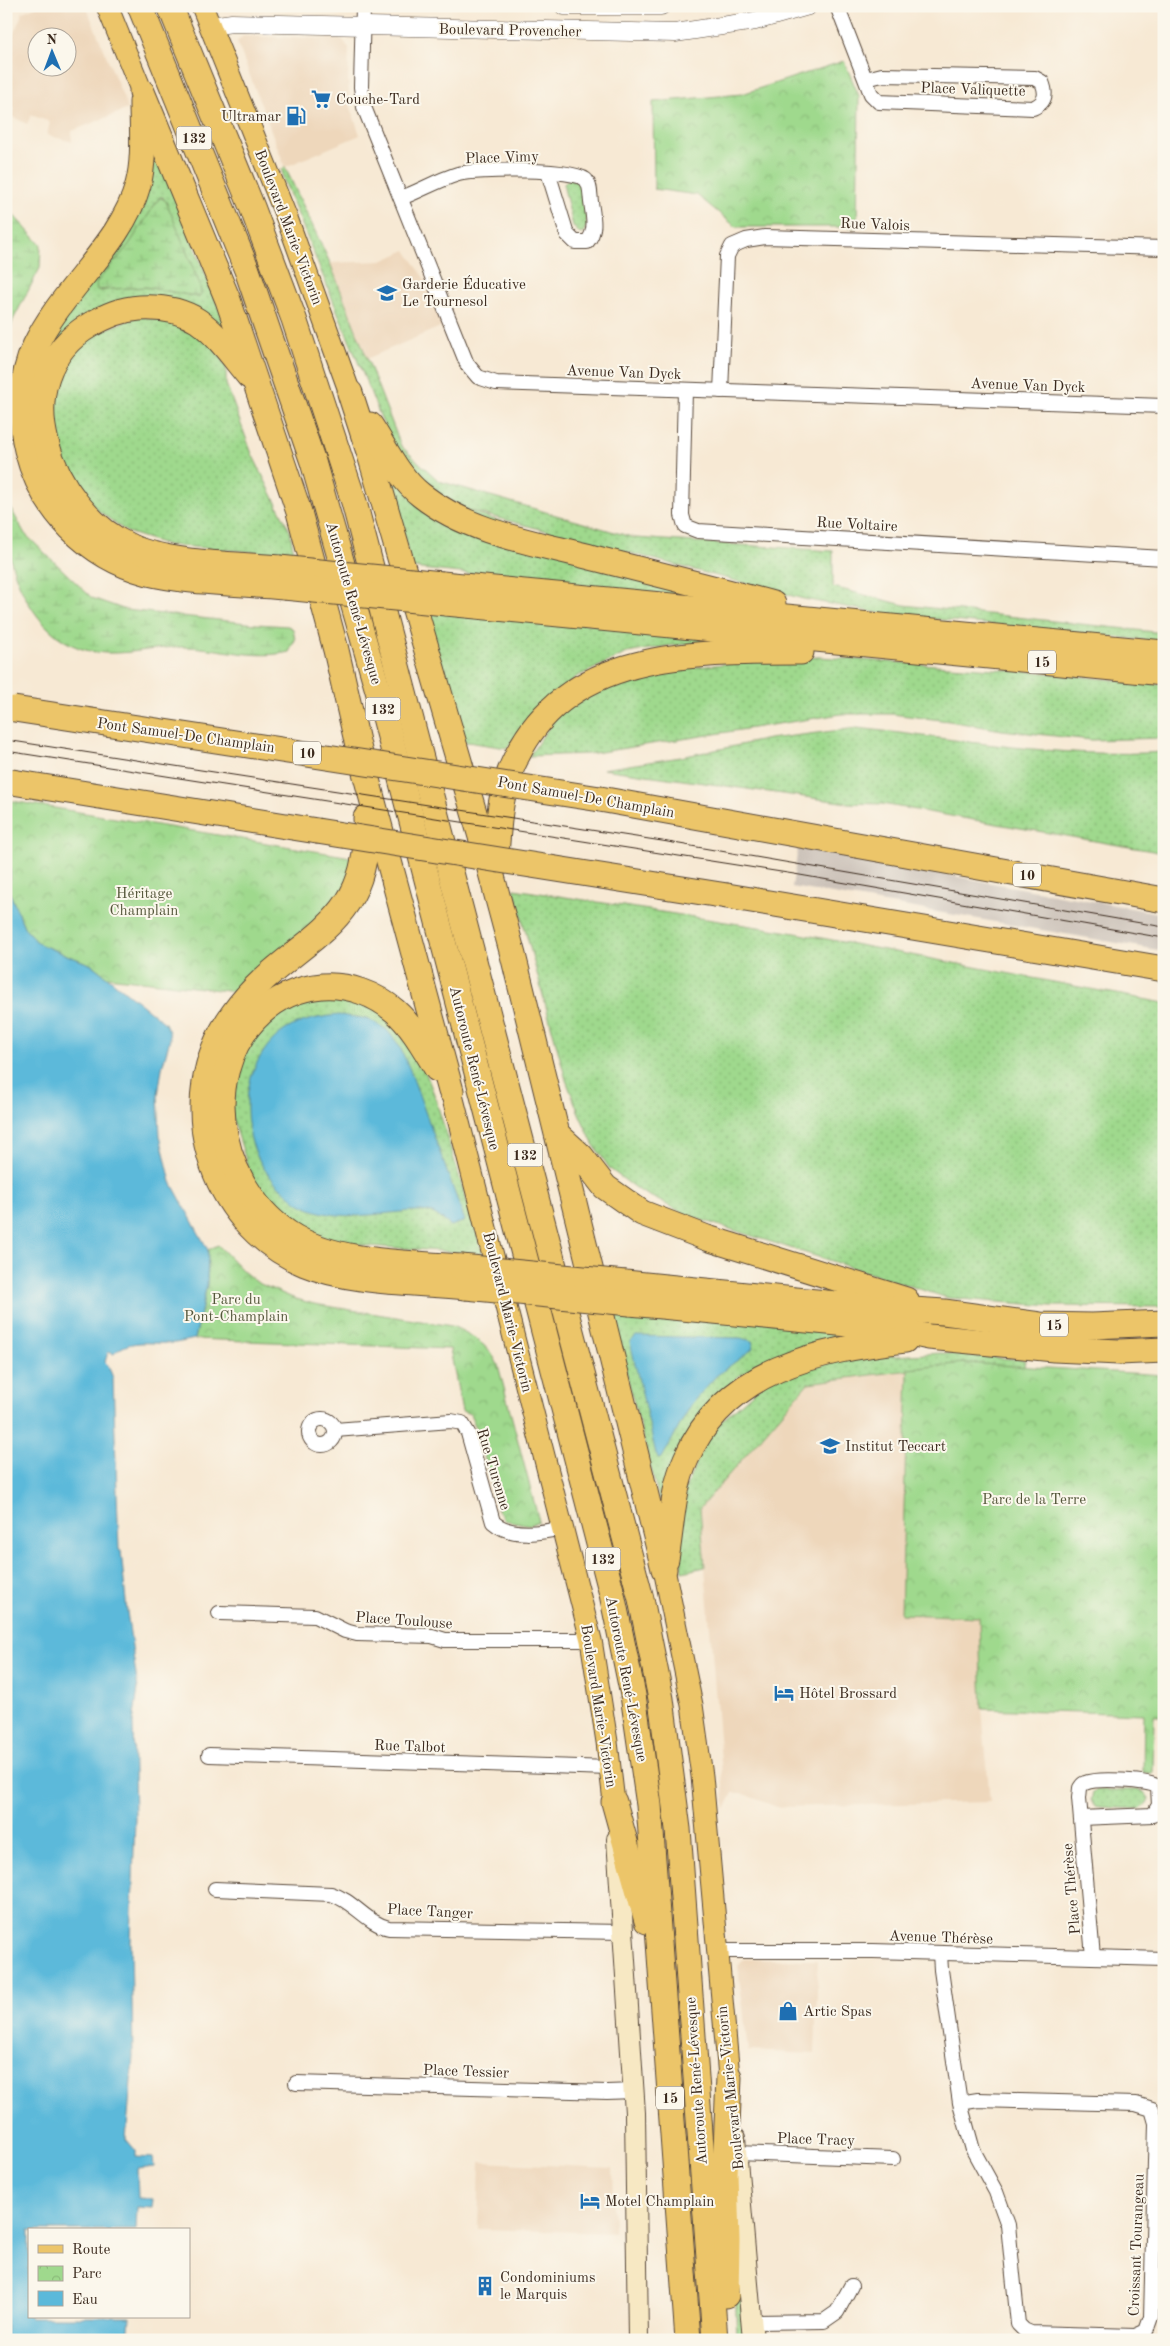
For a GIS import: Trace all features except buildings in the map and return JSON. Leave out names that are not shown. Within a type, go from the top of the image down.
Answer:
[{"type":"highway","name":"Autoroute René-Lévesque","points":[[140,6],[237,244],[288,383],[330,517],[384,712],[622,1636],[649,1805],[688,2340]]},
{"type":"highway","name":"Autoroute René-Lévesque","points":[[170,6],[294,319],[354,502],[646,1623],[665,1727],[677,1821],[715,2340]]},
{"type":"highway","points":[[142,92],[199,226],[258,386],[308,543],[336,650],[359,750],[450,1091]]},
{"type":"highway","points":[[142,92],[142,163],[132,201],[112,236],[48,321],[30,358],[25,379],[22,407],[24,436],[29,458],[35,477],[45,495],[62,519],[84,541],[112,558],[139,570],[160,575],[282,578],[444,593],[836,620],[1164,653]]},
{"type":"highway","points":[[258,386],[217,337],[197,321],[165,309],[133,308],[100,319],[77,333],[64,347],[54,361],[45,384],[42,409],[43,426],[50,462],[62,486],[83,513],[110,535],[131,547],[163,556],[282,578]]},
{"type":"highway","points":[[350,393],[404,478],[420,495],[456,517],[510,536],[836,620]]},
{"type":"highway","points":[[350,393],[371,458],[494,881],[664,1569]]},
{"type":"highway","points":[[444,593],[920,651]]},
{"type":"highway","points":[[494,881],[502,801],[514,761],[530,734],[547,713],[585,683],[629,665],[668,658],[764,652],[920,651]]},
{"type":"highway","name":"15","points":[[920,651],[1164,673]]},
{"type":"highway","name":"Pont Samuel-De Champlain","points":[[6,708],[514,785],[802,834],[1164,900]]},
{"type":"highway","points":[[359,750],[367,838],[365,861],[359,881],[347,904],[325,930],[258,986],[241,1003],[226,1024],[212,1051],[204,1082],[202,1113],[206,1143],[220,1184],[236,1210],[266,1240],[292,1258],[336,1274],[463,1277],[627,1293],[871,1326],[929,1337],[1077,1351],[1128,1352],[1164,1350]]},
{"type":"highway","points":[[6,781],[162,804],[789,905],[1164,969]]},
{"type":"highway","points":[[1026,946],[1164,981]]},
{"type":"highway","points":[[450,1091],[414,1032],[394,1010],[380,1000],[362,992],[344,987],[316,986],[292,993],[276,1001],[264,1010],[248,1027],[236,1046],[228,1065],[222,1116],[227,1148],[239,1179],[261,1210],[291,1235],[317,1247],[345,1254],[463,1277]]},
{"type":"highway","points":[[558,1135],[581,1156],[598,1180],[611,1193],[660,1221],[707,1238],[944,1312]]},
{"type":"highway","points":[[627,1293],[944,1312]]},
{"type":"highway","name":"15","points":[[944,1312],[1019,1323],[1057,1326],[1164,1323]]},
{"type":"highway","points":[[664,1569],[674,1502],[686,1459],[708,1423],[730,1399],[770,1372],[805,1358],[858,1346],[929,1337]]},
{"type":"highway","points":[[614,1802],[661,1974]]},
{"type":"highway","points":[[724,2340],[728,2241],[725,2174],[729,2077]]},
{"type":"main road","points":[[106,6],[142,92]]},
{"type":"main road","name":"Boulevard Marie-Victorin","points":[[202,6],[304,262],[350,393]]},
{"type":"main road","name":"Boulevard Marie-Victorin","points":[[450,1091],[521,1360],[591,1640],[614,1802],[624,1932],[634,2091],[640,2339]]},
{"type":"main road","name":"Boulevard Marie-Victorin","points":[[664,1569],[692,1705],[702,1776],[753,2331]]},
{"type":"street","name":"Avenue Van Dyck","points":[[362,6],[363,100],[467,364],[478,377],[496,383],[1164,406]]},
{"type":"street","name":"Boulevard Provencher","points":[[564,6],[661,6]]},
{"type":"street","name":"Boulevard Provencher","points":[[210,26],[232,23],[675,33],[755,20],[808,6]]},
{"type":"street","name":"Place Valiquette","points":[[837,6],[866,78],[870,94],[879,102],[1033,108],[1040,105],[1044,99],[1045,90],[1042,82],[1035,78],[882,75],[866,78]]},
{"type":"street","name":"Place Vimy","points":[[401,198],[458,174],[481,171],[548,172],[579,174],[586,179],[589,187],[594,224],[593,236],[587,242],[575,242],[567,234],[548,172]]},
{"type":"street","name":"Rue Valois","points":[[721,390],[727,256],[732,246],[746,240],[765,237],[1164,248]]},
{"type":"street","name":"Rue Voltaire","points":[[685,390],[682,515],[685,526],[698,531],[1164,558]]},
{"type":"street","name":"Rue Turenne","points":[[335,1430],[407,1426],[451,1421],[462,1423],[468,1433],[493,1522],[506,1529],[523,1532],[545,1532],[562,1528]]},
{"type":"street","name":"Place Toulouse","points":[[219,1613],[315,1616],[345,1631],[357,1634],[432,1636],[445,1640],[591,1640]]},
{"type":"street","name":"Rue Talbot","points":[[209,1755],[610,1768]]},
{"type":"street","name":"Place Thérèse","points":[[1081,1818],[1153,1815],[1158,1809],[1159,1789],[1153,1783],[1148,1782],[1086,1782],[1081,1786],[1079,1793],[1081,1818],[1093,1957]]},
{"type":"street","name":"Place Tanger","points":[[215,1888],[331,1894],[341,1898],[377,1924],[389,1928],[624,1932]]},
{"type":"street","name":"Avenue Thérèse","points":[[717,1950],[771,1949],[1164,1959]]},
{"type":"street","name":"Croissant Tourangeau","points":[[940,1953],[960,2103],[973,2150],[996,2192],[1008,2225],[1017,2318],[1021,2328],[1032,2333],[1135,2336],[1146,2331],[1151,2317],[1156,2123],[1155,2114],[1152,2109],[1136,2104],[978,2100],[960,2103]]},
{"type":"street","name":"Place Tessier","points":[[296,2083],[607,2092],[634,2091]]},
{"type":"street","name":"Place Tracy","points":[[737,2154],[893,2159]]},
{"type":"street","points":[[753,2331],[824,2320],[837,2312],[851,2286]]},
{"type":"shaded area","points":[[37,6],[86,6],[128,109],[72,131],[72,142],[47,135],[50,122],[31,115],[27,124],[11,116],[15,108],[10,105],[6,97],[6,51],[23,12]]},
{"type":"shaded area","points":[[243,36],[342,39],[349,48],[348,82],[350,105],[360,135],[285,167],[237,42]]},
{"type":"shaded area","name":"Garderie Éducative Le Tournesol","points":[[406,250],[452,322],[366,359],[330,263],[382,261]]},
{"type":"shaded area","points":[[798,848],[1164,914],[1164,951],[792,887]]},
{"type":"shaded area","points":[[908,1369],[901,1614],[979,1617],[982,1709],[990,1802],[777,1807],[741,1793],[733,1793],[725,1809],[700,1508],[808,1383]]},
{"type":"shaded area","points":[[744,1959],[818,1960],[815,2054],[748,2051],[738,1966]]},
{"type":"shaded area","points":[[480,2162],[612,2168],[614,2233],[478,2229]]},
{"type":"green space","points":[[844,61],[859,96],[857,227],[736,227],[697,195],[654,189],[653,102],[742,94]]},
{"type":"green space","points":[[157,150],[227,329],[146,299],[42,372],[37,359],[145,181]],"holes":[[[160,197],[163,197],[200,297],[146,287],[124,287],[100,291]]]},
{"type":"green space","points":[[285,167],[330,263],[401,446],[439,481],[635,538],[833,551],[833,587],[904,605],[1164,633],[1164,642],[884,614],[804,599],[464,509],[422,483],[392,445],[283,178],[282,170]]},
{"type":"green space","points":[[570,178],[581,185],[587,225],[583,233],[580,234],[573,226],[564,188],[564,184]]},
{"type":"green space","points":[[160,197],[166,201],[200,285],[201,295],[199,297],[146,287],[97,290],[96,283],[128,246]]},
{"type":"green space","points":[[6,207],[41,245],[40,268],[13,320],[6,344]]},
{"type":"green space","points":[[139,316],[191,327],[214,344],[226,367],[226,384],[252,454],[290,531],[294,555],[168,545],[127,532],[97,510],[76,484],[60,455],[51,398],[77,341]]},
{"type":"green space","points":[[383,459],[405,489],[733,601],[412,568]]},
{"type":"green space","points":[[6,500],[25,534],[92,598],[126,610],[288,626],[293,629],[295,640],[289,652],[263,655],[177,647],[107,653],[88,651],[71,645],[44,624],[24,595],[9,554]]},
{"type":"green space","points":[[423,608],[744,639],[667,646],[627,653],[576,677],[518,733],[507,748],[461,741]]},
{"type":"green space","points":[[819,657],[1036,672],[1164,685],[1164,738],[1091,740],[1002,730],[892,714],[841,714],[588,754],[529,756],[559,713],[605,683],[644,673],[759,660]]},
{"type":"green space","points":[[857,728],[1048,750],[1087,753],[1164,752],[1164,853],[882,804],[848,803],[603,769],[681,757],[769,739]]},
{"type":"green space","name":"Héritage Champlain","points":[[6,800],[357,858],[346,888],[328,910],[236,992],[107,977],[92,965],[39,944],[25,929],[9,891],[10,874]]},
{"type":"green space","points":[[514,889],[790,932],[1164,1003],[1164,1307],[1051,1306],[948,1298],[689,1216],[638,1190],[610,1169],[593,1144],[578,1111],[566,1080]]},
{"type":"green space","points":[[331,991],[379,1009],[420,1058],[434,1094],[483,1254],[369,1246],[334,1241],[300,1228],[277,1209],[253,1183],[230,1109],[241,1052],[271,1010]]},
{"type":"green space","name":"Parc du Pont-Champlain","points":[[218,1245],[244,1272],[258,1283],[293,1298],[314,1304],[452,1326],[485,1346],[498,1365],[539,1521],[530,1525],[504,1520],[498,1510],[478,1432],[470,1414],[462,1411],[450,1349],[195,1339],[207,1284],[208,1250]]},
{"type":"green space","points":[[609,1306],[865,1331],[771,1359],[739,1376],[712,1401],[664,1519]]},
{"type":"green space","points":[[868,1353],[896,1356],[941,1353],[1025,1360],[1024,1367],[965,1363],[808,1383],[700,1508],[705,1567],[682,1572],[679,1547],[683,1493],[711,1430],[769,1379]]},
{"type":"green space","name":"Parc de la Terre","points":[[965,1363],[1164,1375],[1164,1716],[1154,1716],[1153,1773],[1143,1773],[1144,1714],[982,1709],[979,1617],[901,1614],[908,1369]]},
{"type":"green space","points":[[1097,1790],[1139,1790],[1144,1792],[1149,1798],[1147,1805],[1139,1809],[1100,1807],[1094,1806],[1091,1800],[1093,1793]]},
{"type":"green space","points":[[735,2285],[741,2285],[746,2340],[737,2340]]},
{"type":"water","points":[[6,822],[10,874],[9,891],[25,929],[39,944],[92,965],[165,1023],[170,1039],[162,1068],[158,1095],[160,1136],[171,1182],[208,1250],[207,1284],[195,1339],[175,1343],[127,1345],[114,1354],[108,1352],[105,1362],[113,1378],[119,1550],[121,1551],[127,1612],[138,1689],[133,1723],[135,1818],[131,1942],[133,2057],[126,2139],[136,2151],[136,2157],[153,2158],[154,2167],[137,2169],[138,2198],[153,2199],[152,2208],[137,2207],[136,2228],[28,2228],[28,2318],[130,2318],[128,2340],[6,2340]]},
{"type":"water","points":[[339,1015],[369,1019],[387,1030],[399,1045],[410,1070],[465,1221],[451,1226],[434,1214],[422,1211],[346,1216],[324,1213],[301,1204],[291,1197],[275,1182],[261,1163],[250,1135],[247,1113],[250,1081],[258,1061],[279,1034],[297,1024],[317,1018]]},
{"type":"water","points":[[636,1336],[741,1338],[752,1341],[754,1348],[716,1376],[692,1403],[662,1458],[659,1459],[656,1454],[630,1342]]},
{"type":"tram line","points":[[6,740],[662,841],[1164,927]]},
{"type":"tram line","points":[[6,751],[794,874],[1164,938]]},
{"type":"place","name":"Couche-Tard","points":[[321,99]]},
{"type":"place","name":"Ultramar","points":[[296,116]]},
{"type":"place","name":"Garderie Éducative Le Tournesol","points":[[387,293]]},
{"type":"place","name":"Institut Teccart","points":[[830,1446]]},
{"type":"place","name":"Hôtel Brossard","points":[[784,1693]]},
{"type":"place","name":"Artic Spas","points":[[788,2011]]},
{"type":"place","name":"Motel Champlain","points":[[590,2201]]},
{"type":"place","name":"Condominiums le Marquis","points":[[485,2286]]}]
